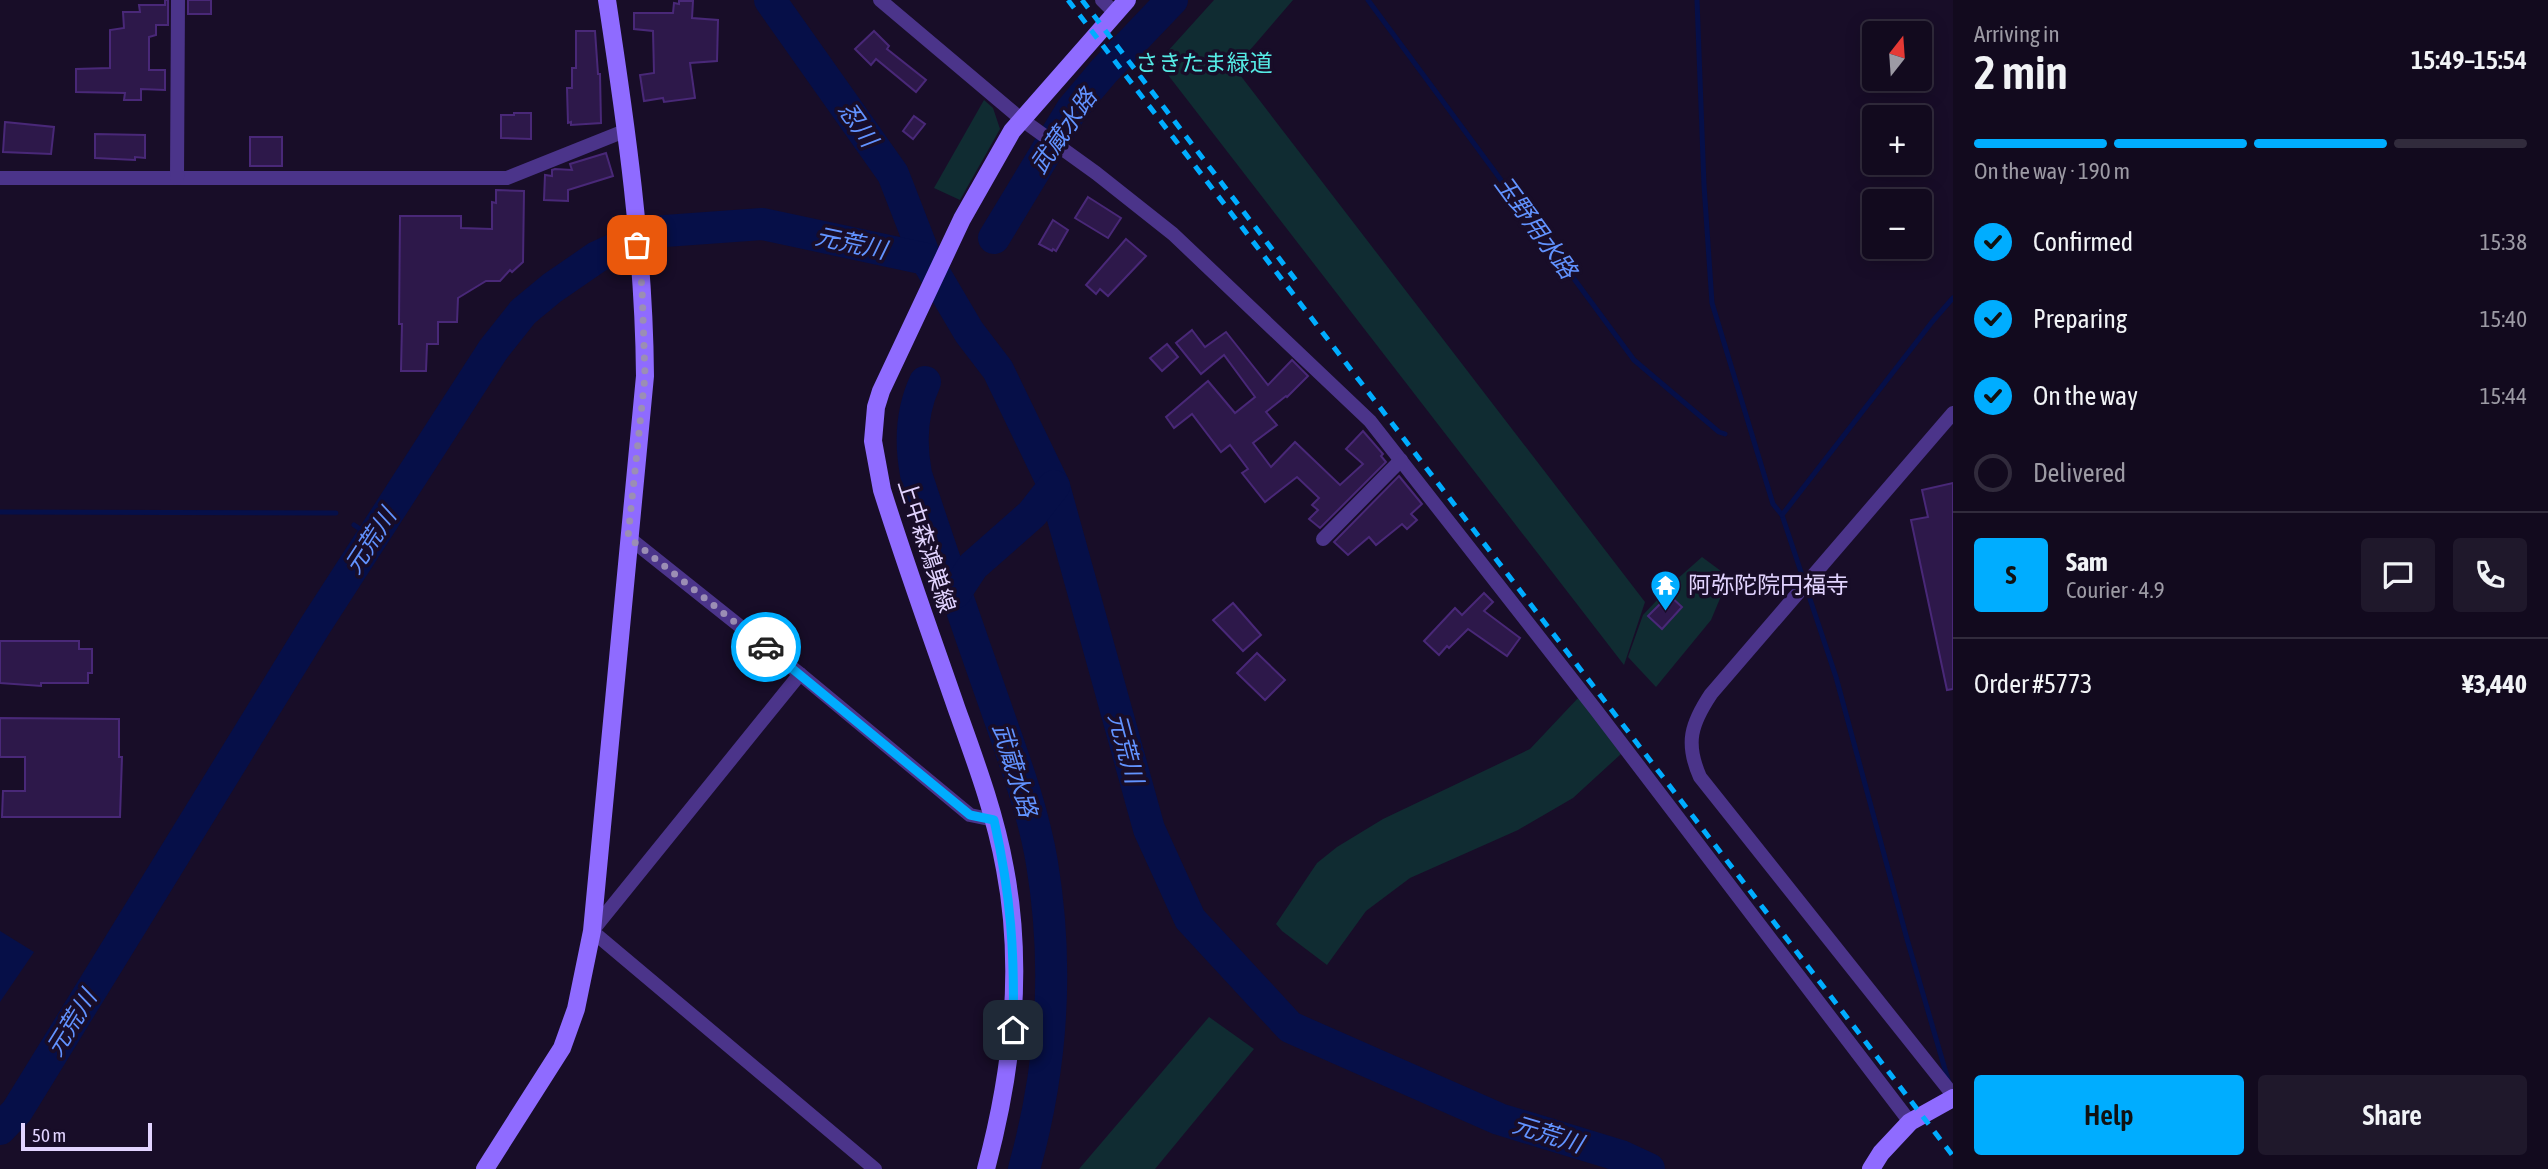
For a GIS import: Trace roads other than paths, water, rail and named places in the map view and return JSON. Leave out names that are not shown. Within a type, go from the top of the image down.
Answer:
[{"type":"street","points":[[177,178],[178,0]]},
{"type":"street","points":[[485,1169],[562,1048],[576,1009],[592,931],[645,376],[642,287],[626,130],[607,0]]},
{"type":"street","points":[[880,0],[1027,125],[1096,173],[1173,234],[1370,421],[1910,1122]]},
{"type":"street","name":"上中森鴻巣線","points":[[986,1169],[1013,1030],[1011,912],[1006,870],[994,820],[903,557],[878,475],[873,441],[876,407],[905,336],[997,154],[1027,125],[1108,7],[1127,0]]},
{"type":"street","points":[[0,178],[507,178],[626,130]]},
{"type":"street","points":[[1871,1169],[1881,1153],[1910,1122],[1953,1097],[1700,777],[1690,750],[1697,717],[1711,694],[1953,413]]},
{"type":"street","points":[[1323,539],[1401,460]]},
{"type":"street","points":[[628,537],[800,674],[970,815],[994,820]]},
{"type":"street","points":[[592,931],[800,674]]},
{"type":"street","points":[[592,931],[875,1169]]},
{"type":"waterway","name":"元荒川","points":[[770,0],[893,174],[926,259],[969,332],[998,370],[1054,486],[1149,829],[1190,919],[1290,1027],[1499,1119],[1621,1156],[1649,1169]]},
{"type":"waterway","name":"武蔵水路","points":[[994,238],[1072,109],[1104,71],[1172,0]]},
{"type":"waterway","name":"玉野用水路","points":[[1368,0],[1634,360],[1719,432],[1725,434]]},
{"type":"waterway","points":[[1697,0],[1704,185],[1712,303],[1773,504],[1782,515],[1836,677],[1949,1083]]},
{"type":"waterway","name":"元荒川","points":[[0,1129],[17,1111],[315,626],[493,350],[523,312],[597,257],[651,232],[762,224],[926,259]]},
{"type":"waterway","points":[[1782,515],[1953,298]]},
{"type":"waterway","name":"武蔵水路","points":[[925,382],[913,427],[916,474],[1022,783],[1038,843],[1047,902],[1050,1017],[1041,1093],[1024,1169]]},
{"type":"waterway","points":[[956,592],[973,566],[1032,514],[1054,486]]},
{"type":"waterway","points":[[0,512],[336,513]]},
{"type":"waterway","points":[[354,525],[372,537]]},
{"type":"railway","points":[[1068,0],[1953,1156]]},
{"type":"railway","points":[[1082,0],[1301,287]]},
{"type":"place","name":"阿弥陀院円福寺","points":[[1665,612]]},
{"type":"park label","name":"さきたま緑道","points":[[1204,63]]},
{"type":"water label","name":"忍川","points":[[858,124]]}]
